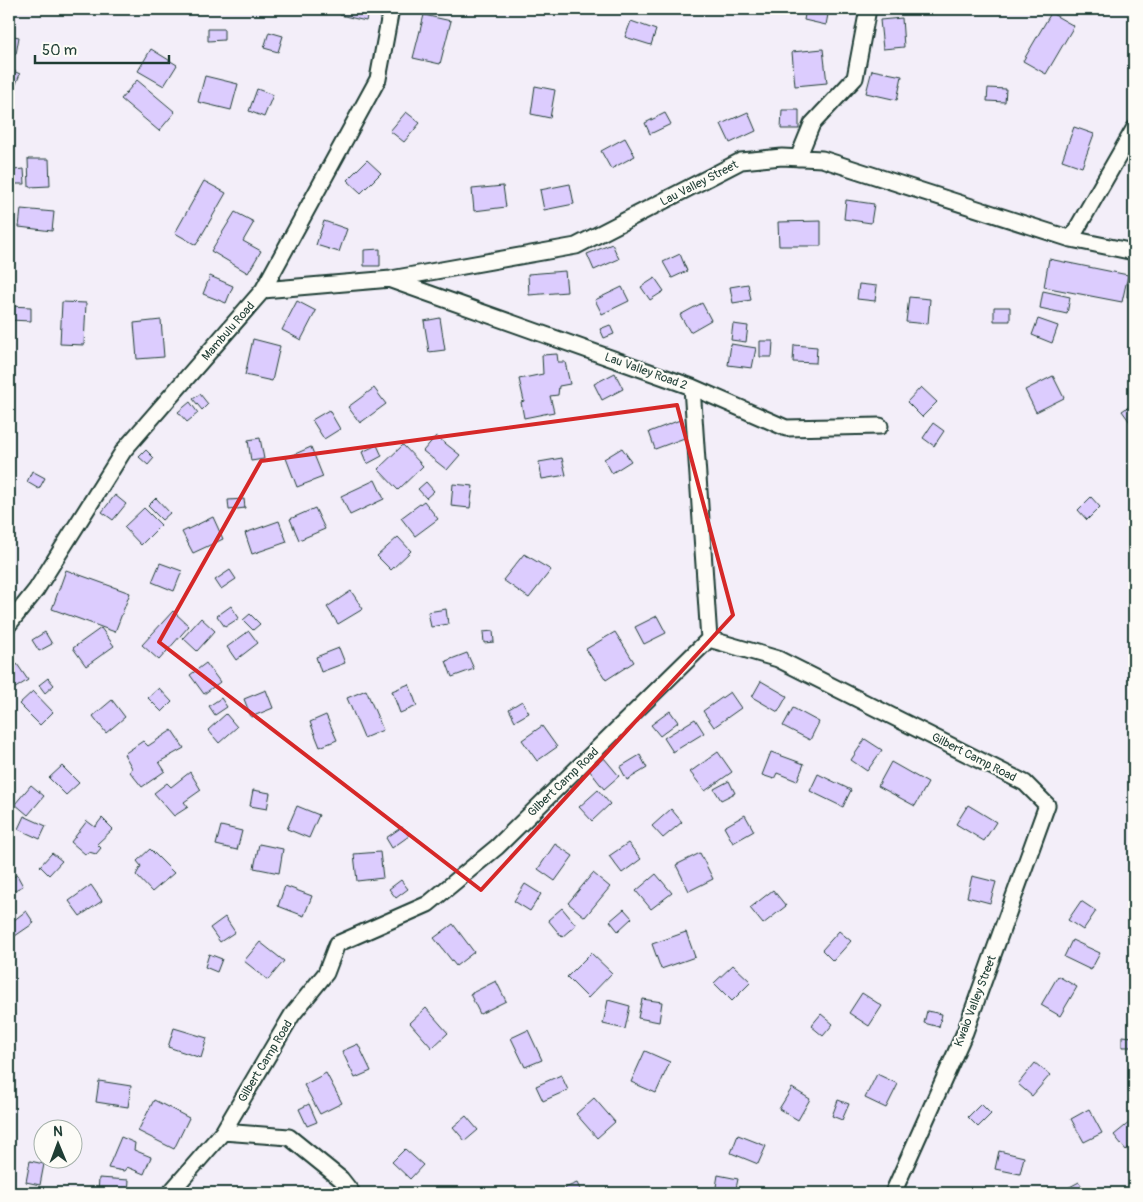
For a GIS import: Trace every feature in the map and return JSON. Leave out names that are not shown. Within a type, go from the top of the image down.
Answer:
[{"type":"street","name":"Mambulu Road","points":[[9,624],[36,590],[124,450],[263,290],[378,79],[391,9]]},
{"type":"street","points":[[798,158],[812,124],[855,78],[868,9]]},
{"type":"street","points":[[1071,239],[1134,129]]},
{"type":"street","name":"Lau Valley Street","points":[[263,290],[391,279],[576,246],[741,161],[782,157],[822,160],[1071,239],[1134,252]]},
{"type":"street","name":"Lau Valley Road 2","points":[[391,279],[692,387],[709,639]]},
{"type":"street","points":[[692,387],[786,428],[880,426]]},
{"type":"street","name":"Gilbert Camp Road","points":[[170,1193],[223,1132],[292,1015],[326,972],[337,944],[428,904],[497,847],[709,639],[778,659],[1025,783],[1047,805]]},
{"type":"street","name":"Kwaio Valley Street","points":[[893,1193],[965,1032],[1047,805]]},
{"type":"street","points":[[223,1132],[289,1137],[341,1179],[352,1193]]},
{"type":"highlighted area","points":[[677,405],[733,615],[481,890],[159,642],[261,461]]},
{"type":"building","points":[[342,9],[369,9],[366,21],[340,15]]},
{"type":"building","points":[[806,9],[829,9],[826,25],[804,20]]},
{"type":"building","points":[[1051,13],[1074,26],[1046,74],[1023,61]]},
{"type":"building","points":[[424,15],[451,21],[440,64],[413,58]]},
{"type":"building","points":[[902,18],[904,47],[883,49],[880,20]]},
{"type":"building","points":[[631,21],[656,30],[651,45],[625,37]]},
{"type":"building","points":[[208,29],[224,29],[224,40],[208,41]]},
{"type":"building","points":[[269,32],[283,36],[278,52],[264,48]]},
{"type":"building","points":[[9,35],[19,37],[16,54],[9,52]]},
{"type":"building","points":[[151,49],[177,65],[164,86],[138,71]]},
{"type":"building","points":[[823,49],[827,83],[795,86],[792,52]]},
{"type":"building","points":[[9,69],[20,74],[10,99],[9,98]]},
{"type":"building","points":[[872,70],[902,76],[897,100],[866,93]]},
{"type":"building","points":[[205,76],[238,84],[231,110],[198,102]]},
{"type":"building","points":[[137,80],[175,112],[159,131],[121,99]]},
{"type":"building","points":[[535,86],[555,90],[550,118],[531,114]]},
{"type":"building","points":[[988,88],[1006,89],[1005,102],[987,101]]},
{"type":"building","points":[[257,89],[273,95],[264,117],[249,111]]},
{"type":"building","points":[[782,110],[799,110],[799,129],[781,129]]},
{"type":"building","points":[[406,112],[420,123],[404,142],[390,131]]},
{"type":"building","points":[[748,112],[756,131],[730,143],[721,124]]},
{"type":"building","points":[[665,113],[671,124],[650,134],[645,123]]},
{"type":"building","points":[[1074,127],[1094,134],[1082,167],[1062,160]]},
{"type":"building","points":[[625,138],[635,156],[611,169],[601,151]]},
{"type":"building","points":[[28,159],[49,159],[50,186],[29,187]]},
{"type":"building","points":[[367,160],[381,173],[361,193],[347,180]]},
{"type":"building","points":[[24,169],[25,184],[13,184],[13,170]]},
{"type":"building","points":[[204,181],[226,193],[196,245],[175,233]]},
{"type":"building","points":[[570,184],[574,204],[544,210],[540,190]]},
{"type":"building","points":[[503,186],[506,207],[474,211],[472,189]]},
{"type":"building","points":[[846,200],[874,204],[871,223],[844,219]]},
{"type":"building","points":[[21,209],[54,212],[52,231],[19,227]]},
{"type":"building","points":[[235,212],[254,222],[243,241],[261,251],[248,273],[211,251]]},
{"type":"building","points":[[324,221],[347,229],[339,252],[316,245]]},
{"type":"building","points":[[821,221],[821,246],[779,246],[778,222]]},
{"type":"building","points":[[612,244],[619,259],[594,270],[587,254]]},
{"type":"building","points":[[380,249],[380,266],[364,266],[364,250]]},
{"type":"building","points":[[680,254],[687,271],[672,278],[663,262]]},
{"type":"building","points":[[1049,259],[1128,275],[1122,302],[1044,287]]},
{"type":"building","points":[[565,271],[567,292],[529,295],[528,274]]},
{"type":"building","points":[[210,276],[233,286],[226,303],[203,294]]},
{"type":"building","points":[[655,278],[664,291],[650,300],[641,287]]},
{"type":"building","points":[[1128,282],[1134,282],[1134,297],[1127,297]]},
{"type":"building","points":[[748,284],[751,300],[733,303],[730,287]]},
{"type":"building","points":[[859,284],[877,286],[875,301],[857,299]]},
{"type":"building","points":[[622,287],[629,301],[602,314],[595,300]]},
{"type":"building","points":[[1043,291],[1070,297],[1067,314],[1040,308]]},
{"type":"building","points":[[909,297],[930,299],[928,324],[906,322]]},
{"type":"building","points":[[297,301],[316,311],[301,340],[282,330]]},
{"type":"building","points":[[62,302],[86,303],[84,345],[60,344]]},
{"type":"building","points":[[702,303],[711,320],[690,332],[680,315]]},
{"type":"building","points":[[9,306],[31,307],[31,321],[9,320]]},
{"type":"building","points":[[994,307],[1010,307],[1010,321],[994,321]]},
{"type":"building","points":[[440,318],[445,350],[429,352],[424,321]]},
{"type":"building","points":[[1038,319],[1058,326],[1052,343],[1032,335]]},
{"type":"building","points":[[161,320],[164,357],[137,359],[134,323]]},
{"type":"building","points":[[733,324],[748,326],[746,342],[731,340]]},
{"type":"building","points":[[610,325],[614,334],[604,338],[600,329]]},
{"type":"building","points":[[253,339],[280,346],[272,381],[245,375]]},
{"type":"building","points":[[760,341],[773,341],[772,357],[760,357]]},
{"type":"building","points":[[731,344],[756,348],[752,368],[728,365]]},
{"type":"building","points":[[794,345],[817,347],[816,363],[793,362]]},
{"type":"building","points":[[557,354],[558,362],[565,362],[570,384],[559,386],[558,395],[550,396],[554,412],[524,418],[521,402],[524,401],[519,379],[543,374],[542,355]]},
{"type":"building","points":[[615,373],[623,389],[602,400],[594,384]]},
{"type":"building","points":[[1053,376],[1064,398],[1036,412],[1025,390]]},
{"type":"building","points":[[921,387],[937,402],[922,417],[907,402]]},
{"type":"building","points":[[374,388],[386,404],[360,423],[348,407]]},
{"type":"building","points":[[200,394],[208,404],[202,410],[193,399]]},
{"type":"building","points":[[190,402],[198,413],[187,422],[178,412]]},
{"type":"building","points":[[1134,403],[1134,423],[1132,425],[1122,411]]},
{"type":"building","points":[[329,410],[340,429],[324,439],[312,420]]},
{"type":"building","points":[[680,420],[687,437],[655,449],[649,432]]},
{"type":"building","points":[[933,423],[944,431],[934,446],[923,438]]},
{"type":"building","points":[[436,436],[460,455],[447,470],[423,451]]},
{"type":"building","points":[[260,438],[264,459],[251,461],[248,440]]},
{"type":"building","points":[[377,445],[382,456],[367,464],[362,452]]},
{"type":"building","points":[[403,445],[423,466],[398,490],[378,469]]},
{"type":"building","points":[[311,447],[323,477],[297,487],[286,458]]},
{"type":"building","points":[[622,448],[631,461],[612,473],[604,459]]},
{"type":"building","points":[[146,450],[154,458],[148,465],[139,457]]},
{"type":"building","points":[[562,458],[566,475],[542,479],[539,462]]},
{"type":"building","points":[[32,471],[45,478],[39,489],[27,482]]},
{"type":"building","points":[[375,480],[384,499],[350,515],[341,496]]},
{"type":"building","points":[[426,482],[434,491],[426,498],[418,489]]},
{"type":"building","points":[[453,484],[473,486],[470,508],[451,506]]},
{"type":"building","points":[[115,495],[126,504],[113,520],[102,512]]},
{"type":"building","points":[[1091,497],[1100,507],[1087,520],[1078,510]]},
{"type":"building","points":[[156,498],[170,513],[162,520],[148,506]]},
{"type":"building","points":[[244,499],[245,508],[229,510],[228,500]]},
{"type":"building","points":[[424,501],[438,519],[415,536],[401,518]]},
{"type":"building","points":[[144,508],[161,525],[141,545],[124,527]]},
{"type":"building","points":[[315,508],[325,529],[299,540],[290,519]]},
{"type":"building","points":[[213,517],[223,539],[193,553],[182,532]]},
{"type":"building","points":[[279,521],[287,542],[252,554],[245,533]]},
{"type":"building","points":[[398,537],[411,551],[391,570],[377,556]]},
{"type":"building","points":[[524,554],[551,570],[529,598],[503,580]]},
{"type":"building","points":[[160,563],[182,571],[174,591],[152,582]]},
{"type":"building","points":[[66,570],[130,593],[115,632],[52,609]]},
{"type":"building","points":[[230,570],[236,579],[221,589],[215,580]]},
{"type":"building","points":[[351,591],[363,609],[338,624],[327,607]]},
{"type":"building","points":[[231,606],[239,618],[225,627],[217,616]]},
{"type":"building","points":[[446,609],[448,624],[431,627],[428,612]]},
{"type":"building","points":[[173,611],[189,626],[159,660],[142,645]]},
{"type":"building","points":[[250,614],[260,624],[253,630],[243,620]]},
{"type":"building","points":[[657,616],[666,633],[644,644],[635,627]]},
{"type":"building","points":[[201,618],[215,631],[197,651],[183,638]]},
{"type":"building","points":[[101,628],[114,646],[86,666],[73,648]]},
{"type":"building","points":[[249,631],[258,643],[236,660],[227,647]]},
{"type":"building","points":[[493,631],[494,642],[484,643],[483,632]]},
{"type":"building","points":[[45,632],[52,644],[39,651],[32,640]]},
{"type":"building","points":[[615,632],[634,662],[606,680],[586,649]]},
{"type":"building","points":[[339,648],[345,663],[321,672],[316,657]]},
{"type":"building","points":[[467,653],[474,669],[452,677],[446,661]]},
{"type":"building","points":[[206,663],[220,682],[204,694],[190,675]]},
{"type":"building","points":[[17,664],[28,680],[9,692],[9,669]]},
{"type":"building","points":[[48,678],[54,685],[45,693],[39,685]]},
{"type":"building","points":[[761,681],[787,696],[778,712],[752,697]]},
{"type":"building","points":[[409,684],[417,706],[400,713],[392,691]]},
{"type":"building","points":[[159,688],[172,702],[162,712],[148,698]]},
{"type":"building","points":[[266,690],[273,708],[251,717],[244,699]]},
{"type":"building","points":[[366,690],[383,730],[364,738],[347,698]]},
{"type":"building","points":[[33,691],[53,712],[40,725],[19,704]]},
{"type":"building","points":[[730,692],[741,708],[714,727],[703,711]]},
{"type":"building","points":[[221,698],[227,707],[215,715],[209,706]]},
{"type":"building","points":[[112,700],[125,717],[106,733],[93,716]]},
{"type":"building","points":[[522,701],[529,713],[515,721],[509,709]]},
{"type":"building","points":[[793,708],[819,722],[810,740],[783,726]]},
{"type":"building","points":[[670,711],[678,722],[660,736],[651,725]]},
{"type":"building","points":[[226,714],[237,727],[219,743],[208,730]]},
{"type":"building","points":[[326,715],[337,740],[320,747],[310,722]]},
{"type":"building","points":[[695,719],[704,733],[673,752],[664,738]]},
{"type":"building","points":[[542,726],[557,747],[537,761],[522,740]]},
{"type":"building","points":[[172,730],[184,748],[159,762],[165,771],[142,787],[130,772],[132,768],[124,754],[143,741],[148,746]]},
{"type":"building","points":[[865,739],[882,750],[867,771],[851,760]]},
{"type":"building","points":[[718,752],[732,772],[705,791],[690,772]]},
{"type":"building","points":[[771,752],[804,764],[797,781],[777,773],[774,779],[762,775]]},
{"type":"building","points":[[640,755],[647,768],[627,780],[620,767]]},
{"type":"building","points":[[604,758],[619,776],[604,789],[589,770]]},
{"type":"building","points":[[891,762],[928,783],[915,806],[878,786]]},
{"type":"building","points":[[62,766],[79,783],[66,795],[49,778]]},
{"type":"building","points":[[190,772],[201,790],[184,802],[188,807],[174,816],[154,793],[167,783],[171,787]]},
{"type":"building","points":[[818,774],[851,790],[843,807],[810,791]]},
{"type":"building","points":[[729,781],[735,793],[721,800],[714,789]]},
{"type":"building","points":[[31,785],[44,796],[28,815],[15,804]]},
{"type":"building","points":[[253,790],[270,793],[267,809],[250,806]]},
{"type":"building","points":[[598,790],[610,804],[592,821],[579,807]]},
{"type":"building","points":[[968,805],[996,822],[984,841],[956,824]]},
{"type":"building","points":[[297,806],[319,815],[309,838],[287,829]]},
{"type":"building","points":[[671,809],[682,822],[663,838],[652,826]]},
{"type":"building","points":[[745,815],[754,831],[733,843],[724,827]]},
{"type":"building","points":[[24,816],[46,826],[40,839],[18,829]]},
{"type":"building","points":[[102,818],[113,829],[97,844],[101,848],[96,854],[89,852],[85,854],[71,842],[87,821],[95,827]]},
{"type":"building","points":[[221,826],[242,831],[237,850],[216,845]]},
{"type":"building","points":[[402,827],[409,836],[392,848],[386,838]]},
{"type":"building","points":[[628,843],[641,859],[622,873],[609,856]]},
{"type":"building","points":[[259,844],[283,849],[279,873],[254,868]]},
{"type":"building","points":[[555,844],[573,856],[555,881],[538,869]]},
{"type":"building","points":[[150,849],[174,873],[152,892],[136,875],[141,866],[137,861]]},
{"type":"building","points":[[380,852],[383,878],[357,881],[354,854]]},
{"type":"building","points":[[52,853],[62,861],[49,875],[40,866]]},
{"type":"building","points":[[700,853],[713,879],[689,891],[676,865]]},
{"type":"building","points":[[593,873],[610,887],[585,917],[568,903]]},
{"type":"building","points":[[656,874],[672,893],[651,909],[636,891]]},
{"type":"building","points":[[17,875],[23,886],[9,893],[9,879]]},
{"type":"building","points":[[972,876],[996,882],[990,903],[967,897]]},
{"type":"building","points":[[401,880],[408,889],[396,898],[389,889]]},
{"type":"building","points":[[525,884],[541,894],[530,911],[514,901]]},
{"type":"building","points":[[91,885],[102,901],[80,916],[69,901]]},
{"type":"building","points":[[285,886],[312,896],[304,916],[278,906]]},
{"type":"building","points":[[773,890],[786,906],[763,924],[750,908]]},
{"type":"building","points":[[1081,901],[1096,911],[1083,930],[1068,920]]},
{"type":"building","points":[[562,908],[576,925],[562,937],[548,920]]},
{"type":"building","points":[[624,909],[632,918],[618,931],[610,921]]},
{"type":"building","points":[[26,911],[34,923],[15,936],[9,924]]},
{"type":"building","points":[[225,917],[235,932],[220,942],[210,928]]},
{"type":"building","points":[[453,924],[474,952],[456,966],[434,938]]},
{"type":"building","points":[[839,931],[851,941],[833,961],[822,950]]},
{"type":"building","points":[[686,932],[695,957],[661,969],[652,944]]},
{"type":"building","points":[[1072,940],[1100,953],[1091,970],[1064,957]]},
{"type":"building","points":[[260,942],[284,961],[268,980],[244,961]]},
{"type":"building","points":[[591,953],[612,973],[588,998],[567,977]]},
{"type":"building","points":[[209,954],[222,959],[217,972],[205,967]]},
{"type":"building","points":[[733,965],[751,982],[732,1001],[714,983]]},
{"type":"building","points":[[1058,976],[1077,987],[1060,1016],[1041,1005]]},
{"type":"building","points":[[496,981],[506,1001],[480,1014],[470,994]]},
{"type":"building","points":[[862,993],[882,1006],[869,1026],[849,1013]]},
{"type":"building","points":[[642,999],[662,1002],[659,1022],[638,1018]]},
{"type":"building","points":[[608,1000],[630,1006],[625,1029],[603,1024]]},
{"type":"building","points":[[426,1008],[448,1033],[432,1048],[410,1023]]},
{"type":"building","points":[[927,1011],[942,1014],[939,1027],[924,1023]]},
{"type":"building","points":[[821,1014],[833,1024],[823,1036],[811,1026]]},
{"type":"building","points":[[174,1028],[207,1038],[201,1058],[168,1047]]},
{"type":"building","points":[[528,1030],[542,1060],[525,1067],[511,1038]]},
{"type":"building","points":[[1122,1036],[1134,1037],[1134,1047],[1122,1047]]},
{"type":"building","points":[[358,1044],[371,1071],[355,1078],[342,1051]]},
{"type":"building","points":[[645,1051],[670,1062],[656,1093],[631,1082]]},
{"type":"building","points":[[1035,1063],[1050,1075],[1032,1096],[1018,1084]]},
{"type":"building","points":[[326,1073],[342,1103],[320,1114],[304,1085]]},
{"type":"building","points":[[877,1074],[898,1084],[886,1108],[865,1098]]},
{"type":"building","points":[[561,1075],[568,1090],[543,1101],[536,1086]]},
{"type":"building","points":[[99,1081],[131,1086],[128,1107],[96,1102]]},
{"type":"building","points":[[792,1088],[810,1099],[798,1120],[779,1109]]},
{"type":"building","points":[[594,1098],[615,1122],[597,1138],[576,1114]]},
{"type":"building","points":[[154,1100],[189,1118],[174,1149],[138,1131]]},
{"type":"building","points":[[838,1100],[849,1104],[842,1120],[832,1116]]},
{"type":"building","points":[[309,1104],[317,1122],[307,1126],[299,1109]]},
{"type":"building","points":[[981,1104],[991,1114],[978,1127],[968,1117]]},
{"type":"building","points":[[1089,1109],[1102,1133],[1084,1142],[1071,1119]]},
{"type":"building","points":[[466,1116],[478,1130],[465,1141],[453,1127]]},
{"type":"building","points":[[1130,1122],[1134,1127],[1134,1143],[1126,1150],[1114,1135]]},
{"type":"building","points":[[738,1135],[766,1146],[758,1164],[731,1153]]},
{"type":"building","points":[[121,1137],[135,1143],[134,1150],[151,1157],[144,1174],[127,1167],[124,1171],[108,1168]]},
{"type":"building","points":[[405,1149],[423,1165],[410,1179],[392,1162]]},
{"type":"building","points":[[999,1151],[1024,1157],[1020,1174],[995,1169]]},
{"type":"building","points":[[30,1161],[32,1161],[32,1170],[43,1170],[40,1185],[26,1182]]},
{"type":"building","points":[[718,1175],[738,1179],[735,1193],[715,1193]]},
{"type":"building","points":[[99,1178],[129,1180],[128,1193],[98,1193]]},
{"type":"building","points":[[1079,1182],[1086,1193],[1066,1193],[1064,1190]]},
{"type":"building","points":[[577,1183],[582,1193],[567,1193],[565,1188]]}]
